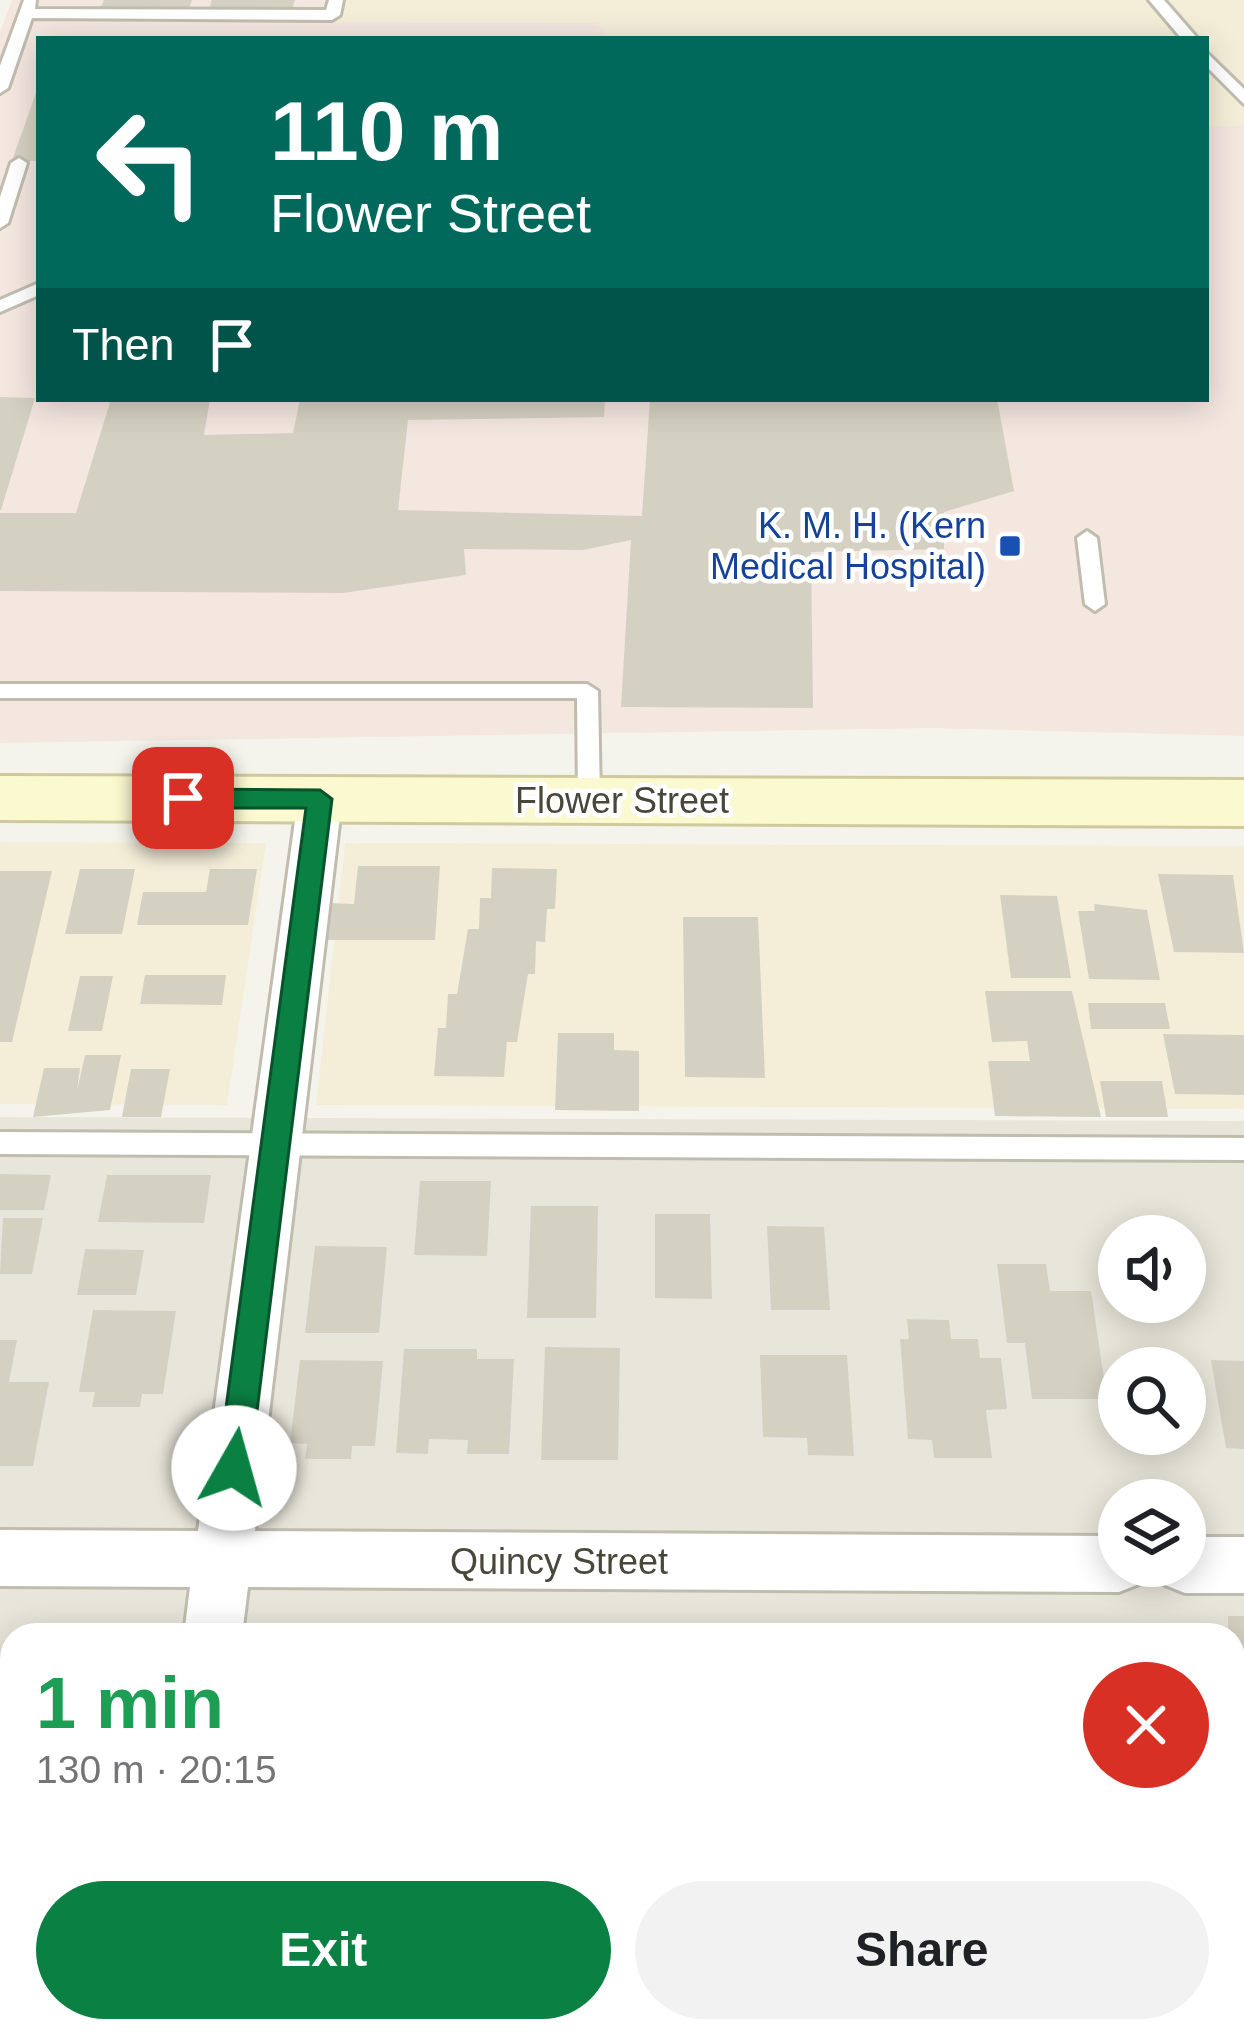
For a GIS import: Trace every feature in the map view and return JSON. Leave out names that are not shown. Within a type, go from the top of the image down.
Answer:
[{"type":"street","name":"Flower Street","points":[[0,798],[1244,803]]},
{"type":"street","points":[[214,1623],[320,799]]},
{"type":"street","name":"Quincy Street","points":[[0,1558],[1098,1564]]},
{"type":"street","points":[[1206,1565],[1244,1565]]},
{"type":"lane","points":[[1156,0],[1187,36]]},
{"type":"lane","points":[[0,88],[29,7],[334,8]]},
{"type":"lane","points":[[1209,60],[1244,99]]},
{"type":"lane","points":[[0,223],[19,164]]},
{"type":"lane","points":[[0,307],[36,289]]},
{"type":"lane","points":[[1088,538],[1095,604]]},
{"type":"lane","points":[[0,691],[587,692],[589,800]]},
{"type":"lane","points":[[0,1143],[1244,1150]]},
{"type":"shaded area","points":[[12,0],[330,0],[326,22],[596,23],[609,36],[36,36],[36,402],[1209,402],[1209,126],[1244,126],[1244,736],[931,728],[0,743],[0,32]]},
{"type":"shaded area","points":[[330,0],[1244,0],[1244,126],[1209,126],[1209,36],[609,36],[596,23],[326,22]]},
{"type":"shaded area","points":[[0,842],[266,843],[227,1105],[0,1104]]},
{"type":"shaded area","points":[[345,843],[1244,846],[1244,1109],[316,1105]]},
{"type":"shaded area","points":[[0,1117],[1244,1121],[1244,1623],[0,1623]]},
{"type":"building","points":[[104,0],[192,0],[189,9],[100,9]]},
{"type":"building","points":[[212,0],[295,0],[292,9],[209,9]]},
{"type":"building","points":[[36,93],[36,161],[12,161]]},
{"type":"building","points":[[0,397],[35,398],[1,510],[0,510]]},
{"type":"building","points":[[110,402],[210,402],[204,435],[293,433],[299,402],[605,402],[604,417],[408,420],[398,510],[642,516],[650,402],[998,402],[1014,491],[944,512],[944,549],[811,552],[813,708],[621,707],[631,540],[583,550],[464,549],[466,575],[343,593],[0,591],[0,513],[76,513]]},
{"type":"building","points":[[358,866],[440,866],[435,940],[325,940],[329,903],[354,904]]},
{"type":"building","points":[[492,868],[557,869],[555,909],[547,909],[545,942],[536,941],[535,974],[528,974],[517,1042],[507,1042],[504,1077],[434,1076],[438,1028],[446,1028],[448,994],[457,994],[468,929],[479,929],[480,898],[491,898]]},
{"type":"building","points":[[80,869],[135,869],[122,934],[65,934]]},
{"type":"building","points":[[210,869],[257,869],[248,925],[137,925],[143,892],[206,892]]},
{"type":"building","points":[[0,871],[52,871],[12,1042],[0,1042]]},
{"type":"building","points":[[1158,874],[1233,875],[1244,953],[1174,952]]},
{"type":"building","points":[[1000,895],[1057,896],[1071,978],[1011,978]]},
{"type":"building","points":[[1094,904],[1147,910],[1160,980],[1089,979],[1078,911],[1095,911]]},
{"type":"building","points":[[683,917],[758,917],[765,1078],[685,1077]]},
{"type":"building","points":[[145,975],[226,975],[222,1005],[140,1004]]},
{"type":"building","points":[[80,976],[113,976],[102,1031],[68,1031]]},
{"type":"building","points":[[985,991],[1072,991],[1101,1117],[995,1116],[988,1061],[1030,1061],[1027,1041],[992,1042]]},
{"type":"building","points":[[1088,1003],[1165,1003],[1170,1029],[1091,1029]]},
{"type":"building","points":[[558,1033],[614,1033],[614,1050],[639,1051],[639,1111],[555,1110]]},
{"type":"building","points":[[1163,1034],[1244,1035],[1244,1095],[1175,1094]]},
{"type":"building","points":[[85,1055],[121,1055],[110,1110],[33,1117],[44,1068],[80,1068],[77,1091]]},
{"type":"building","points":[[131,1069],[170,1069],[161,1117],[122,1117]]},
{"type":"building","points":[[1100,1081],[1162,1081],[1168,1117],[1106,1117]]},
{"type":"building","points":[[0,1174],[51,1175],[44,1210],[0,1210]]},
{"type":"building","points":[[107,1175],[211,1175],[204,1223],[98,1222]]},
{"type":"building","points":[[420,1181],[491,1181],[487,1256],[414,1255]]},
{"type":"building","points":[[531,1206],[598,1206],[596,1318],[527,1318]]},
{"type":"building","points":[[655,1214],[710,1214],[712,1299],[655,1298]]},
{"type":"building","points":[[3,1218],[43,1218],[32,1274],[0,1274]]},
{"type":"building","points":[[767,1226],[824,1227],[830,1310],[771,1310]]},
{"type":"building","points":[[315,1246],[387,1247],[379,1333],[305,1333]]},
{"type":"building","points":[[85,1249],[144,1250],[136,1295],[77,1295]]},
{"type":"building","points":[[997,1264],[1046,1264],[1050,1291],[1091,1291],[1099,1347],[1098,1399],[1032,1399],[1025,1343],[1007,1343]]},
{"type":"building","points":[[93,1310],[176,1311],[163,1394],[142,1394],[140,1407],[92,1407],[95,1392],[79,1392]]},
{"type":"building","points":[[907,1319],[949,1320],[951,1339],[978,1339],[980,1358],[1001,1358],[1007,1409],[986,1410],[992,1458],[934,1458],[932,1440],[908,1439],[900,1339],[909,1339]]},
{"type":"building","points":[[0,1340],[17,1340],[9,1382],[49,1382],[33,1466],[0,1466]]},
{"type":"building","points":[[545,1347],[620,1348],[618,1460],[541,1460]]},
{"type":"building","points":[[404,1349],[477,1349],[477,1359],[514,1359],[509,1454],[467,1454],[468,1440],[429,1439],[428,1454],[396,1453]]},
{"type":"building","points":[[760,1355],[847,1355],[854,1456],[808,1455],[807,1438],[763,1437]]},
{"type":"building","points":[[300,1360],[383,1361],[375,1446],[352,1446],[351,1459],[305,1459],[307,1444],[290,1443]]},
{"type":"building","points":[[1211,1360],[1244,1361],[1244,1449],[1226,1448]]},
{"type":"building","points":[[1228,1616],[1244,1616],[1244,1623],[1228,1623]]},
{"type":"place","name":"K. M. H. (Kern Medical Hospital)","points":[[1010,546]]},
{"type":"route","points":[[183,798],[320,799],[234,1468]]}]
